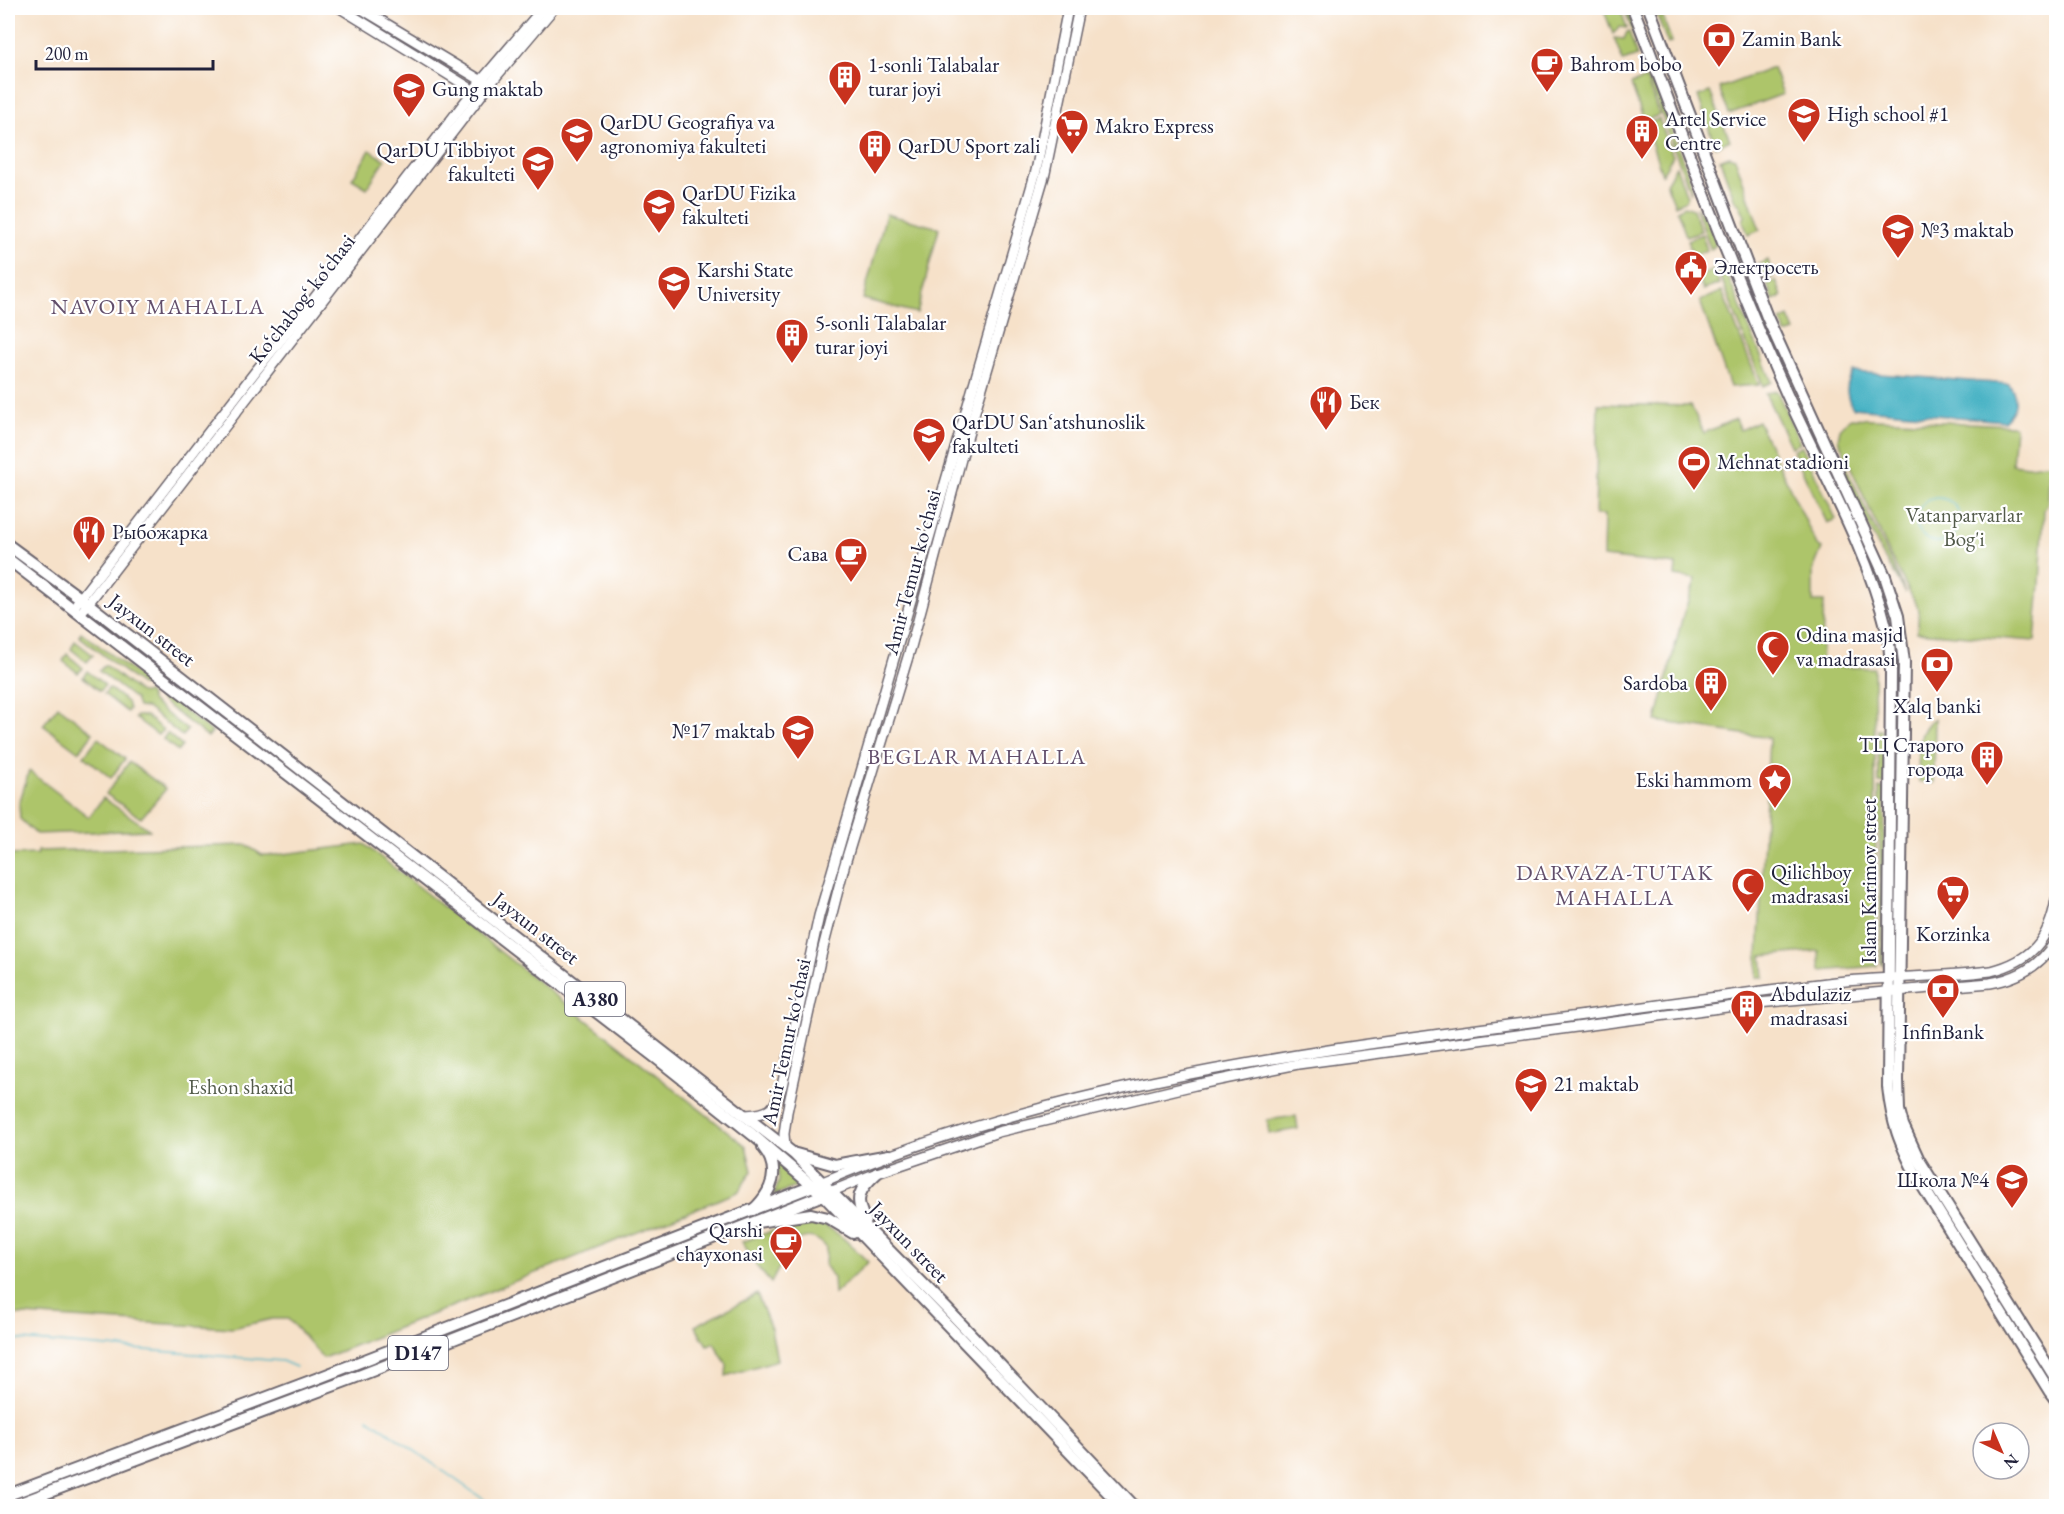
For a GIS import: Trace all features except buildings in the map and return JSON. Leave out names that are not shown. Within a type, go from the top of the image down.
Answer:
[{"type":"main road","points":[[339,8],[478,93]]},
{"type":"main road","points":[[360,8],[485,83]]},
{"type":"main road","name":"Ko‘chabog‘ ko‘chasi","points":[[76,611],[188,475],[543,8]]},
{"type":"main road","name":"Ko‘chabog‘ ko‘chasi","points":[[485,83],[554,8]]},
{"type":"main road","name":"Amir Temur ko'chasi","points":[[747,1115],[765,1114],[778,1101],[819,916],[1036,171],[1068,8]]},
{"type":"main road","name":"Amir Temur ko'chasi","points":[[785,1146],[787,1112],[825,938],[844,867],[887,730],[961,459],[1046,173],[1079,8]]},
{"type":"main road","name":"Islam Karimov street","points":[[1633,8],[1727,257],[1783,387],[1868,570],[1888,632],[1890,649],[1888,979],[1894,991],[1899,1110],[1906,1132],[1924,1168],[2056,1379]]},
{"type":"main road","name":"Islam Karimov street","points":[[1649,8],[1767,317],[1886,576],[1899,616],[1904,662],[1900,977],[1894,991],[1888,1087],[1891,1118],[1899,1141],[1917,1177],[2056,1400]]},
{"type":"main road","points":[[1841,510],[1853,504]]},
{"type":"main road","name":"Jayxun street","points":[[8,545],[83,601],[167,674]]},
{"type":"main road","name":"Jayxun street","points":[[8,559],[76,611],[167,674],[304,780],[374,827],[747,1115],[794,1154],[818,1184]]},
{"type":"main road","points":[[918,579],[928,583]]},
{"type":"main road","name":"Jayxun street","points":[[304,780],[367,837],[474,917],[753,1136],[818,1184],[1121,1506]]},
{"type":"main road","points":[[367,837],[374,827]]},
{"type":"main road","points":[[818,1184],[889,1155],[1024,1112],[1114,1090],[1281,1062],[1663,1010],[1840,982],[1991,970],[2016,963],[2034,949],[2043,939],[2052,921],[2056,900]]},
{"type":"main road","points":[[1663,1010],[1990,983],[2009,979],[2036,964],[2052,948],[2056,940]]},
{"type":"main road","points":[[828,1193],[877,1173],[998,1131],[1281,1062]]},
{"type":"main road","points":[[753,1136],[769,1154],[773,1172],[772,1186],[765,1199],[753,1210]]},
{"type":"main road","points":[[794,1154],[835,1165],[889,1155]]},
{"type":"main road","points":[[871,1238],[858,1204],[864,1185],[877,1173]]},
{"type":"main road","name":"D147","points":[[8,1495],[321,1377],[818,1184]]},
{"type":"main road","name":"D147","points":[[12,1506],[351,1379],[828,1193]]},
{"type":"main road","points":[[757,1222],[811,1214],[828,1218],[871,1238]]},
{"type":"main road","name":"Jayxun street","points":[[871,1238],[1134,1506]]},
{"type":"main road","points":[[63,1474],[67,1485]]},
{"type":"green space","points":[[1620,8],[1627,28],[1620,27],[1613,34],[1604,11]]},
{"type":"green space","points":[[1624,8],[1627,8],[1643,54],[1641,55]]},
{"type":"green space","points":[[1654,8],[1659,8],[1672,42],[1668,44]]},
{"type":"green space","points":[[1629,32],[1637,56],[1623,61],[1614,38],[1624,39]]},
{"type":"green space","points":[[1773,68],[1783,94],[1729,114],[1719,88]]},
{"type":"green space","points":[[1652,76],[1690,179],[1691,194],[1648,78]]},
{"type":"green space","points":[[1646,79],[1659,115],[1644,121],[1631,84]]},
{"type":"green space","points":[[1710,92],[1730,140],[1715,147],[1698,96]]},
{"type":"green space","points":[[1659,119],[1673,156],[1662,174],[1645,124]]},
{"type":"green space","points":[[370,150],[385,160],[367,188],[352,179]]},
{"type":"green space","points":[[1729,156],[1735,158],[1760,230],[1748,235],[1743,221],[1745,216],[1740,205],[1735,201],[1720,160]]},
{"type":"green space","points":[[1676,166],[1687,197],[1685,201],[1675,205],[1666,183]]},
{"type":"green space","points":[[1685,206],[1693,209],[1701,231],[1686,236],[1677,210]]},
{"type":"green space","points":[[1696,207],[1706,218],[1716,244],[1711,250]]},
{"type":"green space","points":[[886,214],[939,228],[917,313],[863,299]]},
{"type":"green space","points":[[1702,234],[1707,250],[1693,255],[1687,240]]},
{"type":"green space","points":[[1768,260],[1773,277],[1765,280],[1759,264]]},
{"type":"green space","points":[[1723,265],[1772,382],[1763,386],[1717,267]]},
{"type":"green space","points":[[1714,270],[1720,284],[1703,290],[1698,276]]},
{"type":"green space","points":[[1776,281],[1782,296],[1773,300],[1767,284]]},
{"type":"green space","points":[[1722,291],[1759,385],[1730,387],[1700,301]]},
{"type":"green space","points":[[1789,317],[1795,331],[1786,334],[1781,321]]},
{"type":"green space","points":[[1777,391],[1800,443],[1791,447],[1765,393]]},
{"type":"green space","points":[[1598,404],[1691,406],[1704,433],[1735,419],[1740,430],[1758,421],[1817,545],[1822,548],[1813,570],[1813,602],[1824,602],[1821,666],[1874,668],[1877,966],[1821,971],[1819,951],[1762,956],[1764,977],[1757,977],[1769,738],[1656,721],[1683,615],[1696,579],[1675,576],[1676,565],[1603,557],[1604,515],[1595,515]]},
{"type":"green space","name":"Vatanparvarlar Bog'i","points":[[1850,418],[2012,425],[2015,427],[2012,464],[2029,466],[2052,463],[2048,502],[2044,510],[2035,641],[1917,632],[1919,610],[1891,557],[1838,439],[1840,429]]},
{"type":"green space","points":[[1830,437],[1906,593],[1882,554],[1828,442]]},
{"type":"green space","points":[[1802,446],[1836,519],[1827,523],[1793,451]]},
{"type":"green space","points":[[81,632],[212,732],[208,737],[160,700],[155,689],[141,685],[79,636]]},
{"type":"green space","points":[[75,641],[93,655],[87,662],[71,649]]},
{"type":"green space","points":[[67,654],[83,668],[78,673],[63,661]]},
{"type":"green space","points":[[105,665],[140,693],[148,693],[152,702],[187,730],[182,736],[147,708],[138,707],[135,699],[99,671]]},
{"type":"green space","points":[[87,671],[105,685],[100,691],[83,677]]},
{"type":"green space","points":[[109,688],[127,702],[129,709],[127,712],[104,694]]},
{"type":"green space","points":[[58,706],[93,733],[79,752],[43,725]]},
{"type":"green space","points":[[146,716],[163,730],[158,735],[135,718]]},
{"type":"green space","points":[[1935,718],[1934,783],[1919,782],[1920,739],[1928,724]]},
{"type":"green space","points":[[1878,730],[1881,730],[1885,737],[1885,783],[1879,783]]},
{"type":"green space","points":[[167,733],[182,746],[178,751],[163,739]]},
{"type":"green space","points":[[98,738],[125,759],[111,778],[84,756]]},
{"type":"green space","points":[[129,762],[166,789],[141,818],[106,794]]},
{"type":"green space","points":[[29,771],[89,817],[103,798],[150,830],[36,834],[20,819],[19,804]]},
{"type":"green space","points":[[1879,788],[1885,788],[1883,965],[1881,964]]},
{"type":"green space","name":"Eshon shaxid","points":[[364,844],[746,1146],[752,1171],[738,1192],[323,1358],[288,1319],[272,1319],[232,1328],[8,1314],[8,855],[38,854],[38,851],[246,845],[262,855],[275,855]]},
{"type":"green space","points":[[1296,1116],[1298,1129],[1269,1134],[1267,1120]]},
{"type":"green space","points":[[776,1159],[804,1184],[774,1195],[779,1181]]},
{"type":"green space","points":[[799,1221],[821,1224],[830,1228],[868,1262],[834,1294],[833,1278],[825,1266],[826,1247],[819,1241],[808,1237],[795,1241],[790,1258],[780,1266],[771,1283],[742,1242]]},
{"type":"green space","points":[[757,1294],[771,1329],[777,1360],[726,1376],[727,1365],[714,1343],[707,1345],[695,1326]]},
{"type":"water","points":[[1854,372],[2009,384],[2015,404],[2012,413],[2004,421],[1853,408],[1847,390]]},
{"type":"waterway","points":[[1938,498],[1953,505],[1960,520],[1953,535],[1938,542],[1923,535],[1916,520],[1923,505],[1938,498]]},
{"type":"waterway","points":[[8,1339],[282,1361],[296,1367]]},
{"type":"waterway","points":[[368,1418],[493,1506]]},
{"type":"place","name":"Zamin Bank","points":[[1719,68]]},
{"type":"place","name":"Bahrom bobo","points":[[1547,93]]},
{"type":"place","name":"1-sonli Talabalar turar joyi","points":[[845,106]]},
{"type":"place","name":"Gung maktab","points":[[409,118]]},
{"type":"place","name":"High school #1","points":[[1804,143]]},
{"type":"place","name":"Makro Express","points":[[1072,155]]},
{"type":"place","name":"Artel Service Centre","points":[[1642,160]]},
{"type":"place","name":"QarDU Geografiya va agronomiya fakulteti","points":[[577,163]]},
{"type":"place","name":"QarDU Sport zali","points":[[875,175]]},
{"type":"place","name":"QarDU Tibbiyot fakulteti","points":[[538,191]]},
{"type":"place","name":"QarDU Fizika fakulteti","points":[[659,234]]},
{"type":"place","name":"№3 maktab","points":[[1898,259]]},
{"type":"place","name":"Электросеть","points":[[1691,296]]},
{"type":"place","name":"Karshi State University","points":[[674,311]]},
{"type":"place","name":"5-sonli Talabalar turar joyi","points":[[792,364]]},
{"type":"place","name":"Бек","points":[[1326,431]]},
{"type":"place","name":"QarDU San‘atshunoslik fakulteti","points":[[929,463]]},
{"type":"place","name":"Mehnat stadioni","points":[[1694,491]]},
{"type":"place","name":"Рыбожарка","points":[[89,561]]},
{"type":"place","name":"Сава","points":[[851,583]]},
{"type":"place","name":"Odina masjid va madrasasi","points":[[1773,676]]},
{"type":"place","name":"Xalq banki","points":[[1937,693]]},
{"type":"place","name":"Sardoba","points":[[1711,712]]},
{"type":"place","name":"№17 maktab","points":[[798,760]]},
{"type":"place","name":"ТЦ Старого города","points":[[1987,786]]},
{"type":"place","name":"Eski hammom","points":[[1775,809]]},
{"type":"place","name":"Qilichboy madrasasi","points":[[1748,913]]},
{"type":"place","name":"Korzinka","points":[[1953,921]]},
{"type":"place","name":"InfinBank","points":[[1943,1019]]},
{"type":"place","name":"Abdulaziz madrasasi","points":[[1747,1035]]},
{"type":"place","name":"21 maktab","points":[[1531,1113]]},
{"type":"place","name":"Школа №4","points":[[2012,1209]]},
{"type":"place","name":"Qarshi chayxonasi","points":[[786,1271]]},
{"type":"district","name":"NAVOIY MAHALLA","points":[[158,306]]},
{"type":"district","name":"BEGLAR MAHALLA","points":[[977,756]]},
{"type":"district","name":"DARVAZA-TUTAK MAHALLA","points":[[1615,884]]}]
